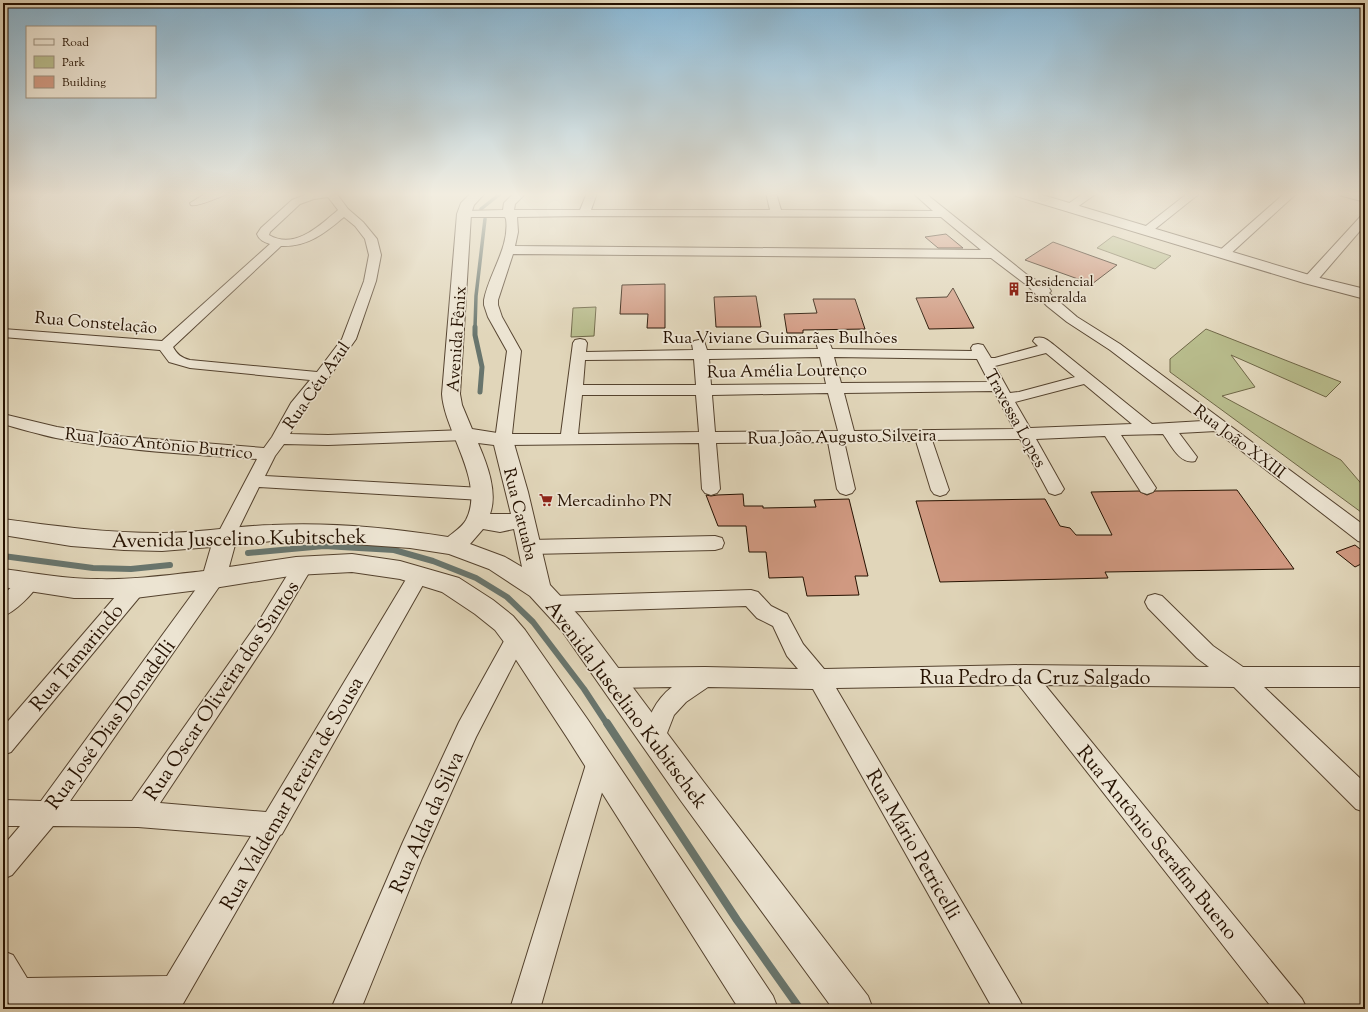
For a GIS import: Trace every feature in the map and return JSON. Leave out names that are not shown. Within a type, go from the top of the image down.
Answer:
[{"type":"street","points":[[269,240],[278,243],[301,240]]},
{"type":"street","name":"Rua Céu Azul","points":[[214,579],[225,537],[268,454],[279,439],[297,406],[322,376],[349,339],[370,281],[375,256],[371,240]]},
{"type":"street","name":"Avenida Fênix","points":[[452,546],[464,536],[477,519],[481,506],[482,494],[476,466],[452,405],[451,394],[462,240]]},
{"type":"street","points":[[503,440],[514,351],[512,345],[496,320],[491,302],[492,294],[503,267],[509,240]]},
{"type":"street","name":"Rua João XXIII","points":[[976,240],[1034,286],[1046,298],[1102,340],[1115,347],[1365,536]]},
{"type":"street","points":[[1177,240],[1310,280],[1365,294]]},
{"type":"street","points":[[1223,254],[1239,240]]},
{"type":"street","points":[[1310,280],[1345,240]]},
{"type":"street","points":[[165,346],[278,243]]},
{"type":"street","points":[[507,250],[993,254]]},
{"type":"street","name":"Rua Constelação","points":[[3,332],[165,346],[170,356],[175,360],[190,364],[322,376]]},
{"type":"street","name":"Rua Viviane Guimarães Bulhões","points":[[575,390],[579,350],[825,347],[981,355],[995,362],[1044,344],[1086,378]]},
{"type":"street","points":[[825,347],[835,388],[846,490]]},
{"type":"street","points":[[700,349],[711,489]]},
{"type":"street","name":"Travessa Lopes","points":[[981,355],[1055,489]]},
{"type":"street","points":[[1086,378],[1148,428]]},
{"type":"street","name":"Rua Amélia Lourenço","points":[[575,390],[835,388],[1002,392],[1019,397],[1086,378]]},
{"type":"street","points":[[569,438],[575,390]]},
{"type":"street","name":"Rua João Antônio Butrico","points":[[3,419],[64,434],[106,440],[155,446],[268,454]]},
{"type":"street","name":"Rua João Augusto Silveira","points":[[465,435],[503,440],[569,438],[1025,434],[1219,426]]},
{"type":"street","points":[[1167,428],[1190,457]]},
{"type":"street","points":[[1109,430],[1148,488]]},
{"type":"street","points":[[279,439],[328,440],[465,435]]},
{"type":"street","points":[[922,435],[940,490]]},
{"type":"street","name":"Rua Catuaba","points":[[503,440],[530,547],[546,596]]},
{"type":"street","points":[[254,481],[482,494]]},
{"type":"street","points":[[477,519],[487,523],[499,524],[512,522],[523,518]]},
{"type":"street","name":"Avenida Juscelino Kubitschek","points":[[3,527],[71,537],[162,542],[272,534],[338,533],[410,539],[452,546],[497,563],[546,596],[611,678],[855,1009]]},
{"type":"street","points":[[530,547],[715,543]]},
{"type":"street","name":"Avenida Juscelino Kubitschek","points":[[3,578],[29,583],[90,589],[134,588],[214,579],[303,566],[352,563],[400,570],[450,585],[484,607],[504,623],[516,638],[599,761],[714,941],[760,1009]]},
{"type":"street","name":"Rua Oscar Oliveira dos Santos","points":[[138,814],[258,640],[303,566]]},
{"type":"street","name":"Rua Valdemar Pereira de Sousa","points":[[169,1000],[418,576]]},
{"type":"street","name":"Rua José Dias Donadelli","points":[[3,866],[46,813],[214,579]]},
{"type":"street","points":[[3,608],[29,583]]},
{"type":"street","name":"Rua Tamarindo","points":[[3,744],[134,588]]},
{"type":"street","name":"Rua Mário Petricelli","points":[[546,596],[751,598],[764,612],[780,620],[795,650],[819,679],[1009,1009]]},
{"type":"street","points":[[1155,602],[1205,652],[1239,677],[1365,800]]},
{"type":"street","name":"Rua Alda da Silva","points":[[346,1009],[412,851],[467,730],[516,638]]},
{"type":"street","name":"Rua Pedro da Cruz Salgado","points":[[611,678],[705,677],[819,679],[1024,675],[1365,677]]},
{"type":"street","name":"Rua Antônio Serafim Bueno","points":[[1024,675],[1292,1009]]},
{"type":"street","points":[[654,738],[659,721],[670,701],[705,677]]},
{"type":"street","points":[[526,1009],[599,761]]},
{"type":"street","points":[[3,813],[138,814],[273,824]]},
{"type":"street","points":[[3,965],[24,1001],[169,1000]]},
{"type":"green space","points":[[1107,240],[1125,240],[1171,256],[1155,269],[1097,248]]},
{"type":"green space","points":[[596,307],[594,336],[571,337],[573,308]]},
{"type":"green space","points":[[1206,329],[1341,382],[1326,397],[1231,355],[1255,387],[1222,396],[1341,460],[1365,488],[1365,515],[1170,372],[1170,359]]},
{"type":"building","points":[[929,240],[954,240],[963,248],[938,248]]},
{"type":"building","points":[[1053,242],[1117,265],[1092,284],[1025,260]]},
{"type":"building","points":[[665,284],[665,328],[647,328],[648,314],[620,314],[622,285]]},
{"type":"building","points":[[953,288],[974,328],[929,329],[916,298],[947,297]]},
{"type":"building","points":[[756,296],[761,327],[716,327],[714,297]]},
{"type":"building","points":[[813,299],[855,299],[865,329],[803,330],[803,333],[787,333],[784,314],[817,313]]},
{"type":"building","points":[[1237,490],[1294,569],[1105,572],[1108,578],[940,582],[916,501],[1045,499],[1060,526],[1070,528],[1076,535],[1112,535],[1091,492],[1139,491],[1147,495],[1155,491]]},
{"type":"building","points":[[743,494],[744,506],[763,506],[763,508],[816,507],[814,500],[849,499],[868,576],[855,576],[859,595],[807,596],[803,577],[769,578],[766,552],[749,552],[746,526],[718,526],[706,495]]},
{"type":"building","points":[[1355,545],[1365,553],[1365,562],[1355,567],[1336,552]]},
{"type":"waterway","points":[[475,328],[476,296],[483,240]]},
{"type":"waterway","points":[[475,328],[475,335],[482,367],[480,392]]},
{"type":"waterway","points":[[248,553],[324,546],[394,550],[433,561],[476,578],[507,597],[533,622],[584,689],[607,724]]},
{"type":"waterway","points":[[3,556],[93,568],[131,569],[170,565]]},
{"type":"waterway","points":[[607,723],[737,920],[800,1009]]},
{"type":"place","name":"Residencial Esmeralda","points":[[1014,289]]},
{"type":"place","name":"Mercadinho PN","points":[[546,500]]}]
